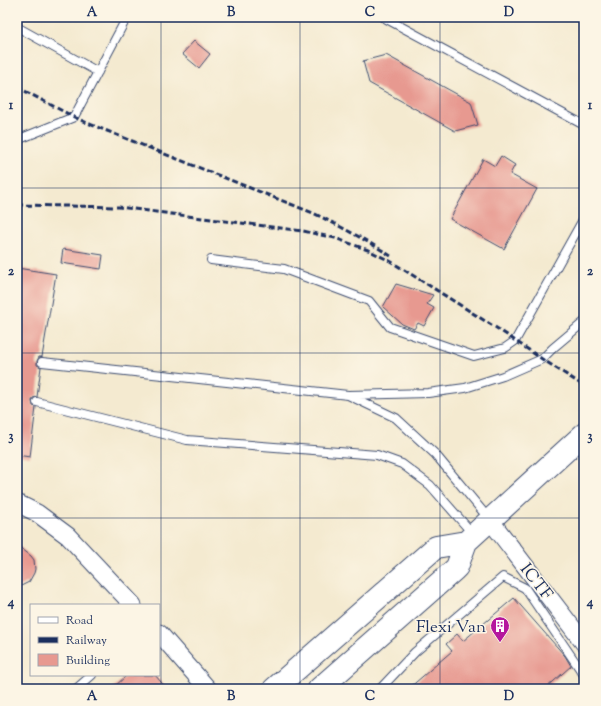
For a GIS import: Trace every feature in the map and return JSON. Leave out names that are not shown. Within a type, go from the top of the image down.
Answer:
[{"type":"main road","points":[[274,689],[436,547],[469,538],[584,434]]},
{"type":"main road","points":[[319,689],[457,567],[469,538]]},
{"type":"street","points":[[17,503],[37,513],[68,536],[132,604]]},
{"type":"street","name":"ICTF","points":[[490,520],[584,642]]},
{"type":"street","points":[[160,634],[208,689]]},
{"type":"lane","points":[[19,137],[74,117],[127,17]]},
{"type":"lane","points":[[383,17],[584,125]]},
{"type":"lane","points":[[17,27],[98,72]]},
{"type":"lane","points":[[211,260],[284,269],[369,301],[390,327],[474,356],[505,348],[515,341],[584,218]]},
{"type":"lane","points":[[42,362],[348,395],[428,393],[465,388],[503,376],[542,359],[584,322]]},
{"type":"lane","points":[[348,395],[396,418],[435,454],[490,520]]},
{"type":"lane","points":[[37,402],[187,440],[377,456],[402,464],[430,485],[469,538]]},
{"type":"lane","points":[[380,689],[416,652],[503,577],[525,588],[584,675]]},
{"type":"lane","points":[[76,689],[91,676]]},
{"type":"building","points":[[194,41],[210,54],[199,68],[182,54]]},
{"type":"building","points":[[386,55],[471,102],[478,125],[455,131],[369,83],[363,61]]},
{"type":"building","points":[[501,156],[515,165],[510,174],[537,189],[504,249],[450,219],[483,159],[495,166]]},
{"type":"building","points":[[63,249],[103,255],[101,269],[61,263]]},
{"type":"building","points":[[17,268],[56,274],[42,357],[39,357],[37,361],[37,365],[41,367],[37,397],[33,398],[32,401],[33,406],[36,407],[30,457],[17,455]]},
{"type":"building","points":[[396,284],[433,295],[427,304],[434,308],[424,326],[418,323],[414,329],[402,324],[383,307]]},
{"type":"building","points":[[17,545],[34,560],[35,569],[29,582],[17,588]]},
{"type":"building","name":"Flexi Van","points":[[514,598],[565,656],[571,666],[545,689],[408,689],[452,651],[446,644],[457,634],[463,641]]},
{"type":"building","points":[[126,676],[156,676],[167,689],[112,689]]},
{"type":"railway","points":[[17,87],[92,125],[313,213],[353,233],[391,256]]},
{"type":"railway","points":[[17,205],[119,207],[303,231],[335,238],[368,250],[390,261],[501,331],[584,386]]},
{"type":"place","name":"Flexi Van","points":[[500,643]]}]
